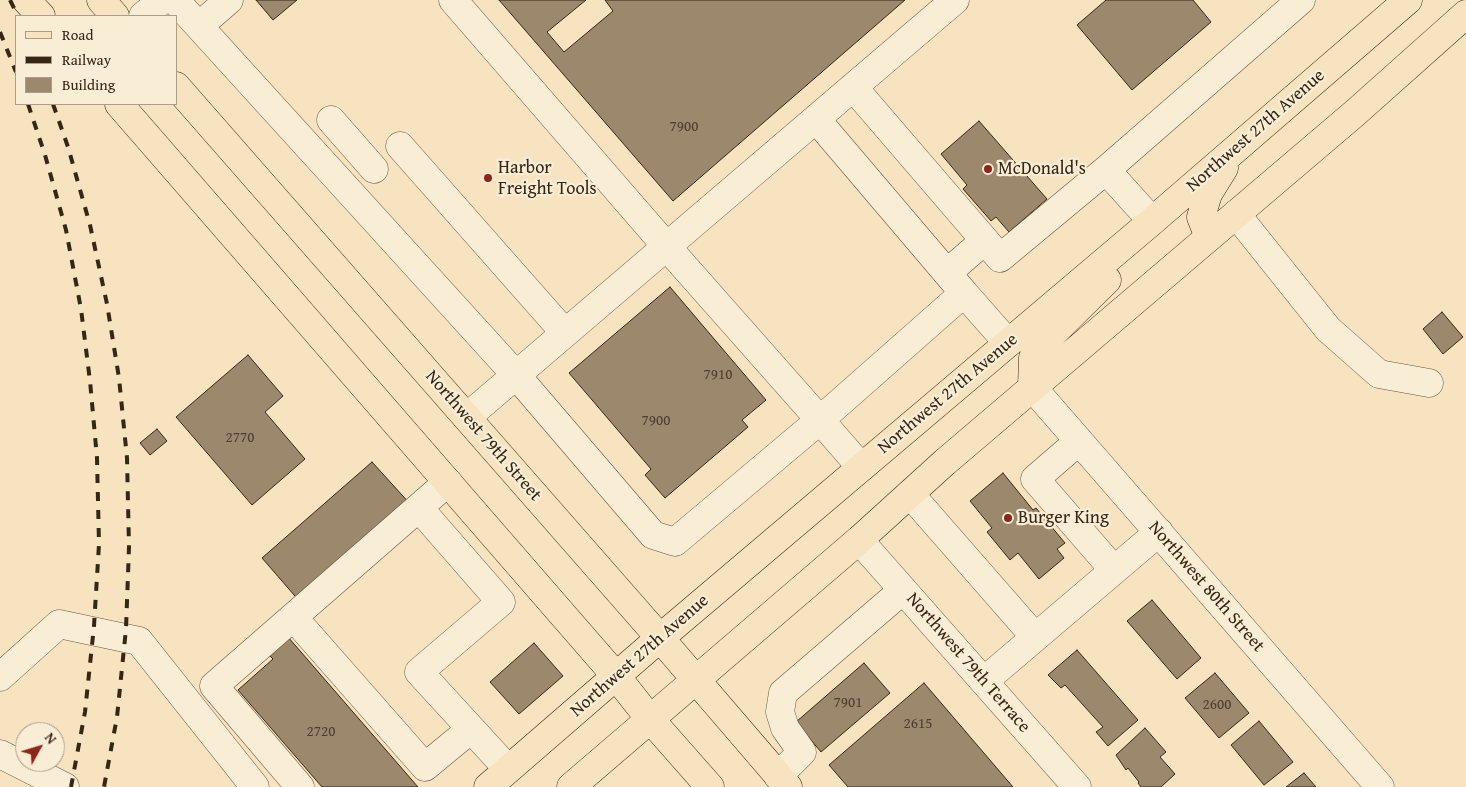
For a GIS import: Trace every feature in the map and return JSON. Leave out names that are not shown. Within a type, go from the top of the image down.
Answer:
[{"type":"main road","points":[[26,0],[40,15]]},
{"type":"main road","points":[[101,0],[115,15]]},
{"type":"main road","name":"Northwest 27th Avenue","points":[[488,787],[660,638],[1148,225],[1408,0]]},
{"type":"main road","points":[[571,787],[859,540],[1032,387],[1355,113],[1466,14]]},
{"type":"main road","name":"Northwest 79th Street","points":[[178,88],[783,781]]},
{"type":"main road","points":[[120,105],[530,576],[616,676],[650,719],[710,787]]},
{"type":"main road","points":[[1209,237],[1201,217],[1208,194],[1237,148]]},
{"type":"main road","points":[[1032,387],[1033,358],[1036,350],[1125,262],[1148,225]]},
{"type":"street","points":[[144,15],[162,0]]},
{"type":"street","points":[[175,0],[516,375],[653,535],[675,542],[820,420],[956,283],[984,241]]},
{"type":"street","points":[[199,26],[229,0]]},
{"type":"street","points":[[453,0],[667,247],[862,467]]},
{"type":"street","points":[[467,417],[955,0]]},
{"type":"street","points":[[853,87],[1000,258],[1106,170],[1301,0]]},
{"type":"street","points":[[816,119],[1008,343]]},
{"type":"street","points":[[331,120],[374,170]]},
{"type":"street","points":[[400,146],[565,333]]},
{"type":"street","points":[[1106,170],[1148,225]]},
{"type":"street","points":[[1236,214],[1328,329],[1379,374],[1429,383]]},
{"type":"street","name":"Northwest 80th Street","points":[[1032,387],[1380,787]]},
{"type":"street","points":[[1079,441],[1035,479],[1114,570]]},
{"type":"street","points":[[300,787],[214,686],[448,482]]},
{"type":"street","points":[[910,494],[1035,638]]},
{"type":"street","points":[[419,508],[501,602]]},
{"type":"street","points":[[984,681],[1159,532]]},
{"type":"street","name":"Northwest 79th Terrace","points":[[859,540],[1077,787]]},
{"type":"street","points":[[508,769],[419,672],[530,576]]},
{"type":"street","points":[[783,781],[802,752],[785,728],[780,712],[783,694],[903,590]]},
{"type":"street","points":[[294,618],[425,767],[471,729]]},
{"type":"street","points":[[0,677],[60,624],[139,641],[255,787]]},
{"type":"street","points":[[0,754],[64,787]]},
{"type":"building","points":[[256,0],[297,0],[273,20]]},
{"type":"building","points":[[499,0],[586,0],[547,32],[564,52],[613,11],[605,0],[905,0],[673,201]]},
{"type":"building","points":[[1106,0],[1193,0],[1211,22],[1132,90],[1077,25]]},
{"type":"building","name":"McDonald's","points":[[979,121],[1047,199],[1009,232],[996,217],[991,221],[963,189],[967,185],[941,154]]},
{"type":"building","points":[[670,287],[766,400],[742,420],[748,427],[665,498],[645,475],[651,469],[569,373]]},
{"type":"building","points":[[1442,312],[1463,337],[1443,354],[1423,329]]},
{"type":"building","points":[[248,355],[283,396],[265,412],[305,459],[252,505],[176,417]]},
{"type":"building","points":[[157,429],[167,441],[150,455],[140,443]]},
{"type":"building","points":[[372,462],[412,506],[301,603],[262,558]]},
{"type":"building","points":[[1003,473],[1033,510],[1036,508],[1065,543],[1057,549],[1064,558],[1039,579],[1018,553],[1010,560],[987,532],[992,528],[970,501]]},
{"type":"building","points":[[1152,600],[1201,658],[1177,679],[1127,621]]},
{"type":"building","points":[[288,637],[418,787],[322,787],[238,690],[273,659],[268,654]]},
{"type":"building","points":[[534,643],[563,676],[519,714],[490,682]]},
{"type":"building","points":[[1077,650],[1138,720],[1108,746],[1096,732],[1103,727],[1065,685],[1061,688],[1048,675]]},
{"type":"building","points":[[864,663],[890,693],[821,752],[796,722]]},
{"type":"building","points":[[1215,673],[1249,713],[1219,738],[1185,698]]},
{"type":"building","points":[[924,683],[1013,787],[848,787],[829,765]]},
{"type":"building","points":[[1259,721],[1293,762],[1264,785],[1231,745]]},
{"type":"building","points":[[1145,728],[1166,752],[1160,757],[1175,774],[1161,787],[1141,787],[1139,782],[1128,768],[1126,770],[1116,755]]},
{"type":"building","points":[[1304,773],[1316,787],[1286,787]]},
{"type":"railway","points":[[10,0],[18,15]]},
{"type":"railway","points":[[0,32],[15,70]]},
{"type":"railway","points":[[28,105],[45,155],[66,230],[81,309],[97,458],[99,544],[94,626],[85,712],[71,787]]},
{"type":"railway","points":[[53,105],[68,147],[90,225],[107,304],[119,378],[127,458],[129,547],[126,629],[117,717],[104,787]]},
{"type":"place","name":"McDonald's","points":[[988,169]]},
{"type":"place","name":"Harbor Freight Tools","points":[[488,178]]},
{"type":"place","name":"Burger King","points":[[1008,518]]}]
